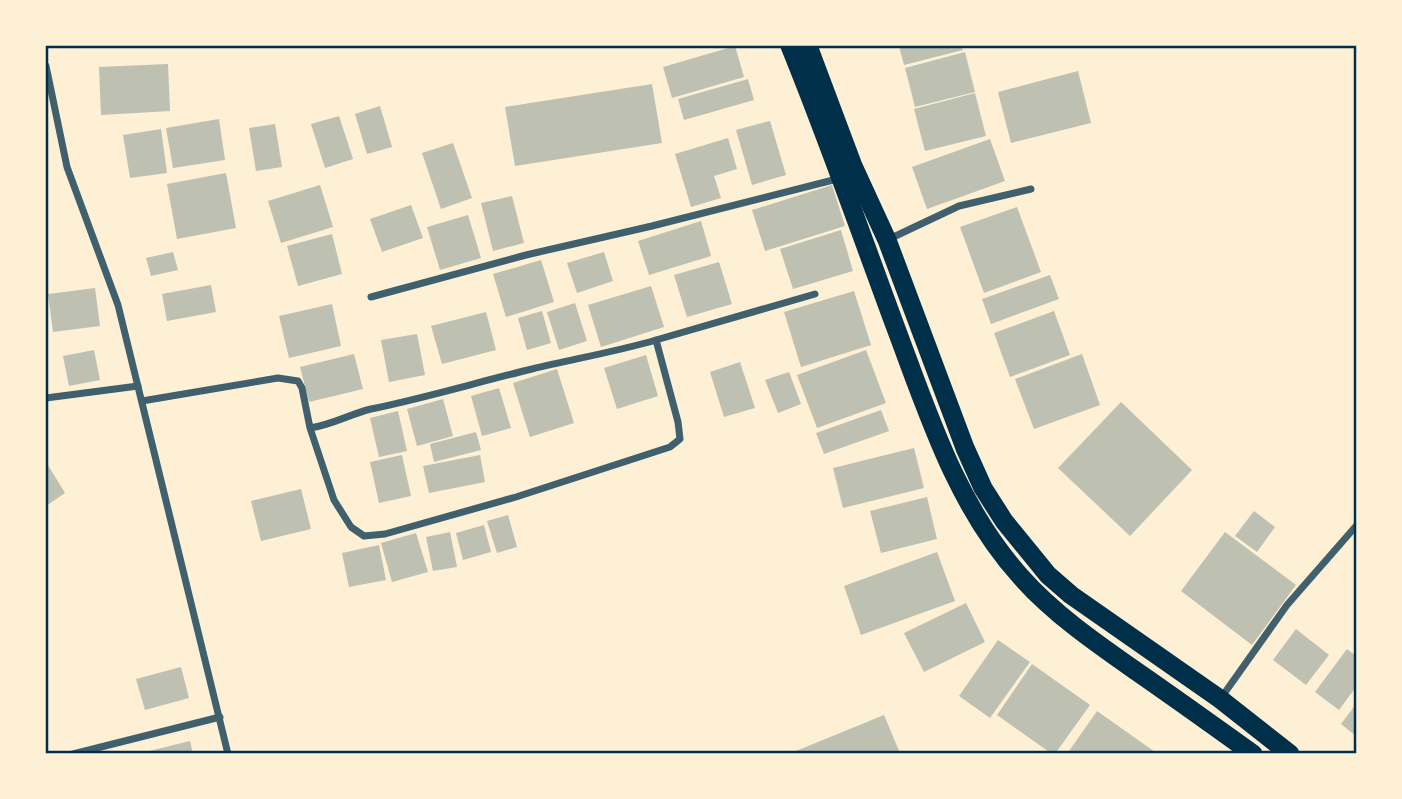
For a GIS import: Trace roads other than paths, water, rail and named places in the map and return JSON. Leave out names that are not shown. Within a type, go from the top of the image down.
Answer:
[{"type":"highway","points":[[790,46],[842,178],[932,427],[958,485],[978,521],[1023,579],[1065,618],[1102,648],[1253,754]]},
{"type":"highway","points":[[808,46],[853,166],[887,240],[965,448],[1004,521],[1048,575],[1071,595],[1220,699],[1290,754]]},
{"type":"street","points":[[46,66],[67,167],[118,305],[228,754]]},
{"type":"street","points":[[371,297],[526,255],[842,178]]},
{"type":"street","points":[[887,240],[959,206],[1031,189]]},
{"type":"street","points":[[310,428],[332,424],[365,411],[656,340],[815,294]]},
{"type":"street","points":[[142,401],[278,378],[298,381],[302,388],[310,428],[334,500],[351,527],[364,536],[385,534],[516,497],[670,447],[680,439],[678,422],[656,340]]},
{"type":"street","points":[[46,398],[138,386]]},
{"type":"street","points":[[1220,699],[1287,605],[1356,526]]},
{"type":"street","points":[[73,754],[220,717]]}]
